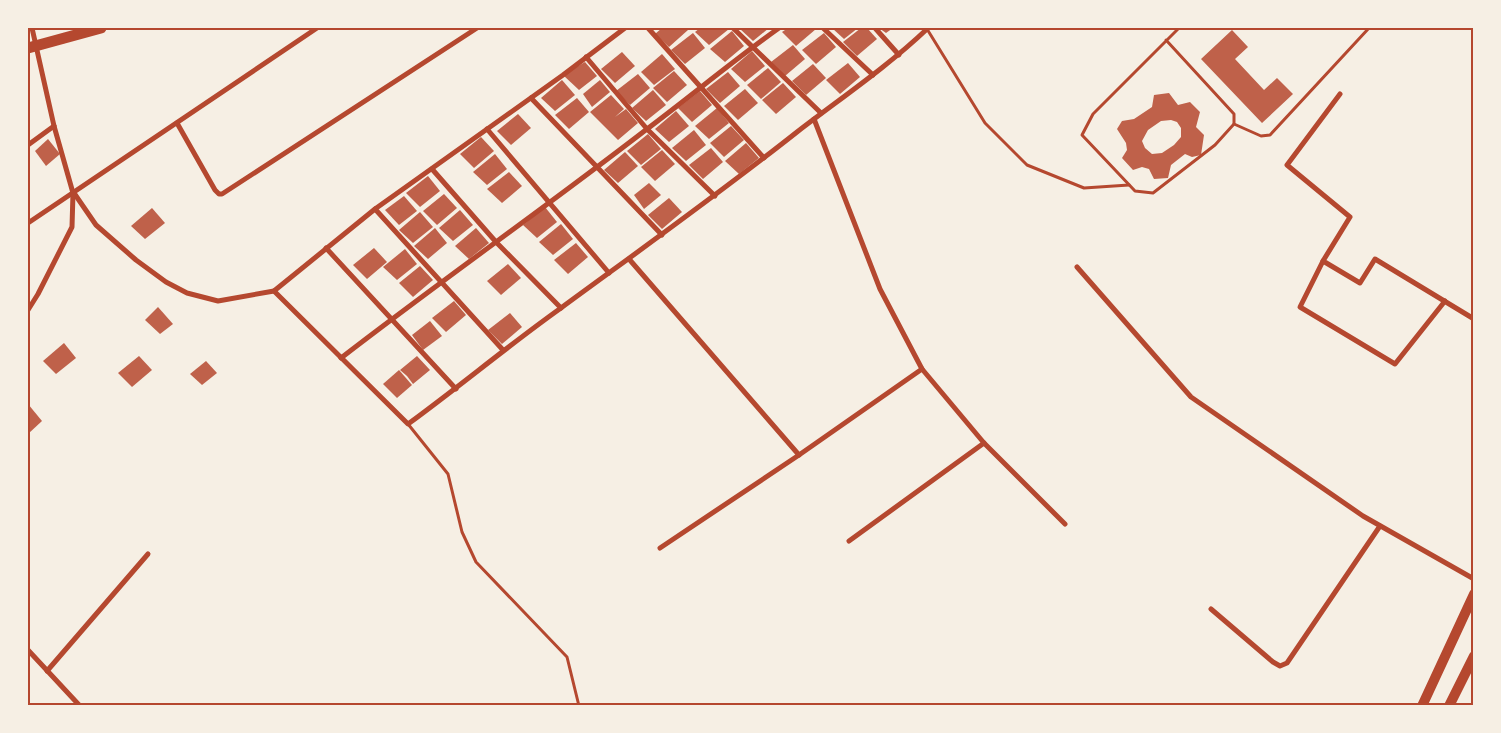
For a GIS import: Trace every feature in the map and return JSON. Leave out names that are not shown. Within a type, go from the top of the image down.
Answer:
[{"type":"highway","points":[[32,47],[101,28]]},
{"type":"main road","points":[[1422,706],[1474,594]]},
{"type":"main road","points":[[1449,706],[1474,656]]},
{"type":"street","points":[[28,310],[72,227],[73,193],[32,47],[32,28]]},
{"type":"street","points":[[28,223],[317,28]]},
{"type":"street","points":[[177,123],[215,190],[222,194],[477,28]]},
{"type":"street","points":[[73,193],[96,225],[136,260],[166,282],[187,293],[218,301],[274,291],[375,209],[531,98],[625,28]]},
{"type":"street","points":[[648,28],[764,158]]},
{"type":"street","points":[[734,28],[821,113]]},
{"type":"street","points":[[341,358],[779,28]]},
{"type":"street","points":[[823,28],[873,75]]},
{"type":"street","points":[[876,28],[900,55]]},
{"type":"street","points":[[274,291],[408,424],[456,389],[503,350],[715,196],[821,113],[900,55],[927,28]]},
{"type":"street","points":[[586,57],[647,129],[715,196]]},
{"type":"street","points":[[1340,94],[1287,165],[1350,217],[1323,261],[1300,307],[1395,364],[1445,301]]},
{"type":"street","points":[[531,98],[662,235]]},
{"type":"street","points":[[814,119],[880,289],[922,369],[984,443],[1065,524]]},
{"type":"street","points":[[28,145],[54,126]]},
{"type":"street","points":[[487,129],[610,273]]},
{"type":"street","points":[[432,169],[496,242],[561,308]]},
{"type":"street","points":[[375,209],[503,350]]},
{"type":"street","points":[[326,248],[456,389]]},
{"type":"street","points":[[629,259],[799,455]]},
{"type":"street","points":[[1323,261],[1360,283],[1375,259],[1474,319]]},
{"type":"street","points":[[1077,267],[1191,397],[1363,516],[1474,579]]},
{"type":"street","points":[[660,548],[799,455],[922,369]]},
{"type":"street","points":[[849,541],[984,443]]},
{"type":"street","points":[[1211,609],[1273,662],[1280,666],[1287,663],[1380,526]]},
{"type":"street","points":[[47,670],[148,554]]},
{"type":"street","points":[[28,650],[80,706]]},
{"type":"lane","points":[[927,28],[985,123],[1027,165],[1084,188],[1129,185]]},
{"type":"lane","points":[[1166,40],[1234,114],[1234,124],[1214,145],[1153,193],[1134,191],[1082,135],[1092,114],[1166,40],[1179,28]]},
{"type":"lane","points":[[1234,124],[1261,136],[1270,135],[1369,28]]},
{"type":"lane","points":[[408,424],[448,474],[462,532],[476,562],[566,657],[578,706]]},
{"type":"building","points":[[662,28],[686,28],[688,30],[669,47],[655,34]]},
{"type":"building","points":[[700,28],[729,29],[709,45],[695,32]]},
{"type":"building","points":[[739,28],[769,28],[753,41]]},
{"type":"building","points":[[788,28],[816,29],[796,46],[782,32]]},
{"type":"building","points":[[832,28],[858,28],[844,39]]},
{"type":"building","points":[[861,28],[867,28],[877,39],[857,56],[843,42]]},
{"type":"building","points":[[879,28],[893,28],[886,33]]},
{"type":"building","points":[[1232,30],[1248,47],[1235,59],[1264,90],[1277,78],[1293,94],[1262,123],[1201,59]]},
{"type":"building","points":[[732,31],[744,46],[725,62],[710,49]]},
{"type":"building","points":[[693,33],[705,48],[685,64],[671,50]]},
{"type":"building","points":[[824,33],[836,47],[816,64],[802,50]]},
{"type":"building","points":[[793,45],[805,59],[785,76],[771,62]]},
{"type":"building","points":[[752,51],[765,66],[745,82],[731,69]]},
{"type":"building","points":[[622,52],[635,66],[615,83],[601,69]]},
{"type":"building","points":[[662,54],[675,69],[654,85],[641,72]]},
{"type":"building","points":[[585,62],[597,76],[579,90],[563,75]]},
{"type":"building","points":[[848,63],[860,77],[840,94],[826,80]]},
{"type":"building","points":[[813,64],[826,78],[806,95],[792,81]]},
{"type":"building","points":[[768,68],[781,82],[761,99],[747,85]]},
{"type":"building","points":[[674,71],[687,85],[667,102],[653,88]]},
{"type":"building","points":[[728,72],[740,86],[720,103],[706,89]]},
{"type":"building","points":[[638,74],[650,88],[630,105],[616,91]]},
{"type":"building","points":[[562,80],[575,95],[555,111],[541,98]]},
{"type":"building","points":[[600,80],[610,92],[592,107],[583,94]]},
{"type":"building","points":[[783,83],[796,97],[776,114],[762,100]]},
{"type":"building","points":[[745,89],[758,103],[738,120],[724,106]]},
{"type":"building","points":[[653,90],[666,105],[646,121],[632,108]]},
{"type":"building","points":[[700,91],[712,105],[692,122],[678,108]]},
{"type":"building","points":[[1169,93],[1178,105],[1190,102],[1200,112],[1196,127],[1204,135],[1201,155],[1192,157],[1185,154],[1171,165],[1168,178],[1154,179],[1149,169],[1142,167],[1133,170],[1122,158],[1127,150],[1126,143],[1117,129],[1122,121],[1134,119],[1152,107],[1154,95]],"holes":[[[1171,120],[1177,122],[1181,128],[1181,137],[1174,145],[1162,153],[1152,154],[1145,148],[1142,141],[1148,130],[1161,121]]]},
{"type":"building","points":[[611,95],[624,109],[615,117],[626,109],[638,123],[618,140],[590,112]]},
{"type":"building","points":[[577,98],[589,112],[569,129],[555,115]]},
{"type":"building","points":[[717,108],[729,123],[709,139],[695,126]]},
{"type":"building","points":[[676,111],[689,126],[669,142],[655,129]]},
{"type":"building","points":[[518,114],[531,128],[511,145],[497,131]]},
{"type":"building","points":[[731,126],[744,140],[724,157],[710,143]]},
{"type":"building","points":[[694,130],[706,145],[686,161],[672,148]]},
{"type":"building","points":[[648,134],[661,149],[641,165],[627,151]]},
{"type":"building","points":[[481,137],[494,151],[474,168],[460,154]]},
{"type":"building","points":[[48,139],[60,154],[46,166],[35,151]]},
{"type":"building","points":[[746,143],[759,158],[739,174],[725,161]]},
{"type":"building","points":[[711,148],[723,162],[703,179],[689,165]]},
{"type":"building","points":[[662,150],[675,164],[655,181],[641,167]]},
{"type":"building","points":[[625,152],[638,166],[618,183],[604,170]]},
{"type":"building","points":[[495,154],[507,169],[487,185],[473,172]]},
{"type":"building","points":[[509,172],[522,186],[502,203],[487,189]]},
{"type":"building","points":[[428,176],[440,191],[420,207],[406,193]]},
{"type":"building","points":[[649,183],[661,195],[644,209],[634,195]]},
{"type":"building","points":[[444,194],[457,208],[437,225],[423,211]]},
{"type":"building","points":[[404,196],[417,211],[399,225],[385,210]]},
{"type":"building","points":[[669,198],[682,212],[662,229],[648,215]]},
{"type":"building","points":[[545,207],[557,222],[537,238],[523,225]]},
{"type":"building","points":[[152,208],[165,223],[145,239],[131,226]]},
{"type":"building","points":[[460,210],[473,225],[453,241],[439,228]]},
{"type":"building","points":[[420,212],[433,227],[413,243],[399,230]]},
{"type":"building","points":[[561,224],[573,239],[553,255],[539,242]]},
{"type":"building","points":[[435,228],[447,243],[428,259],[414,246]]},
{"type":"building","points":[[476,228],[489,243],[469,259],[455,246]]},
{"type":"building","points":[[576,243],[588,257],[568,274],[554,260]]},
{"type":"building","points":[[374,248],[387,262],[367,279],[353,265]]},
{"type":"building","points":[[405,249],[417,264],[397,280],[383,267]]},
{"type":"building","points":[[508,264],[521,278],[501,295],[487,281]]},
{"type":"building","points":[[420,266],[433,280],[413,297],[399,283]]},
{"type":"building","points":[[454,301],[466,315],[446,332],[432,318]]},
{"type":"building","points":[[158,307],[173,324],[160,334],[145,320]]},
{"type":"building","points":[[510,313],[522,327],[502,344],[488,330]]},
{"type":"building","points":[[430,321],[442,336],[423,350],[412,335]]},
{"type":"building","points":[[64,343],[76,358],[56,374],[43,361]]},
{"type":"building","points":[[139,356],[152,370],[132,387],[118,373]]},
{"type":"building","points":[[417,356],[430,370],[413,384],[400,370]]},
{"type":"building","points":[[206,361],[217,373],[202,385],[190,374]]},
{"type":"building","points":[[399,370],[412,385],[397,398],[383,384]]},
{"type":"building","points":[[28,404],[42,421],[28,434]]}]
